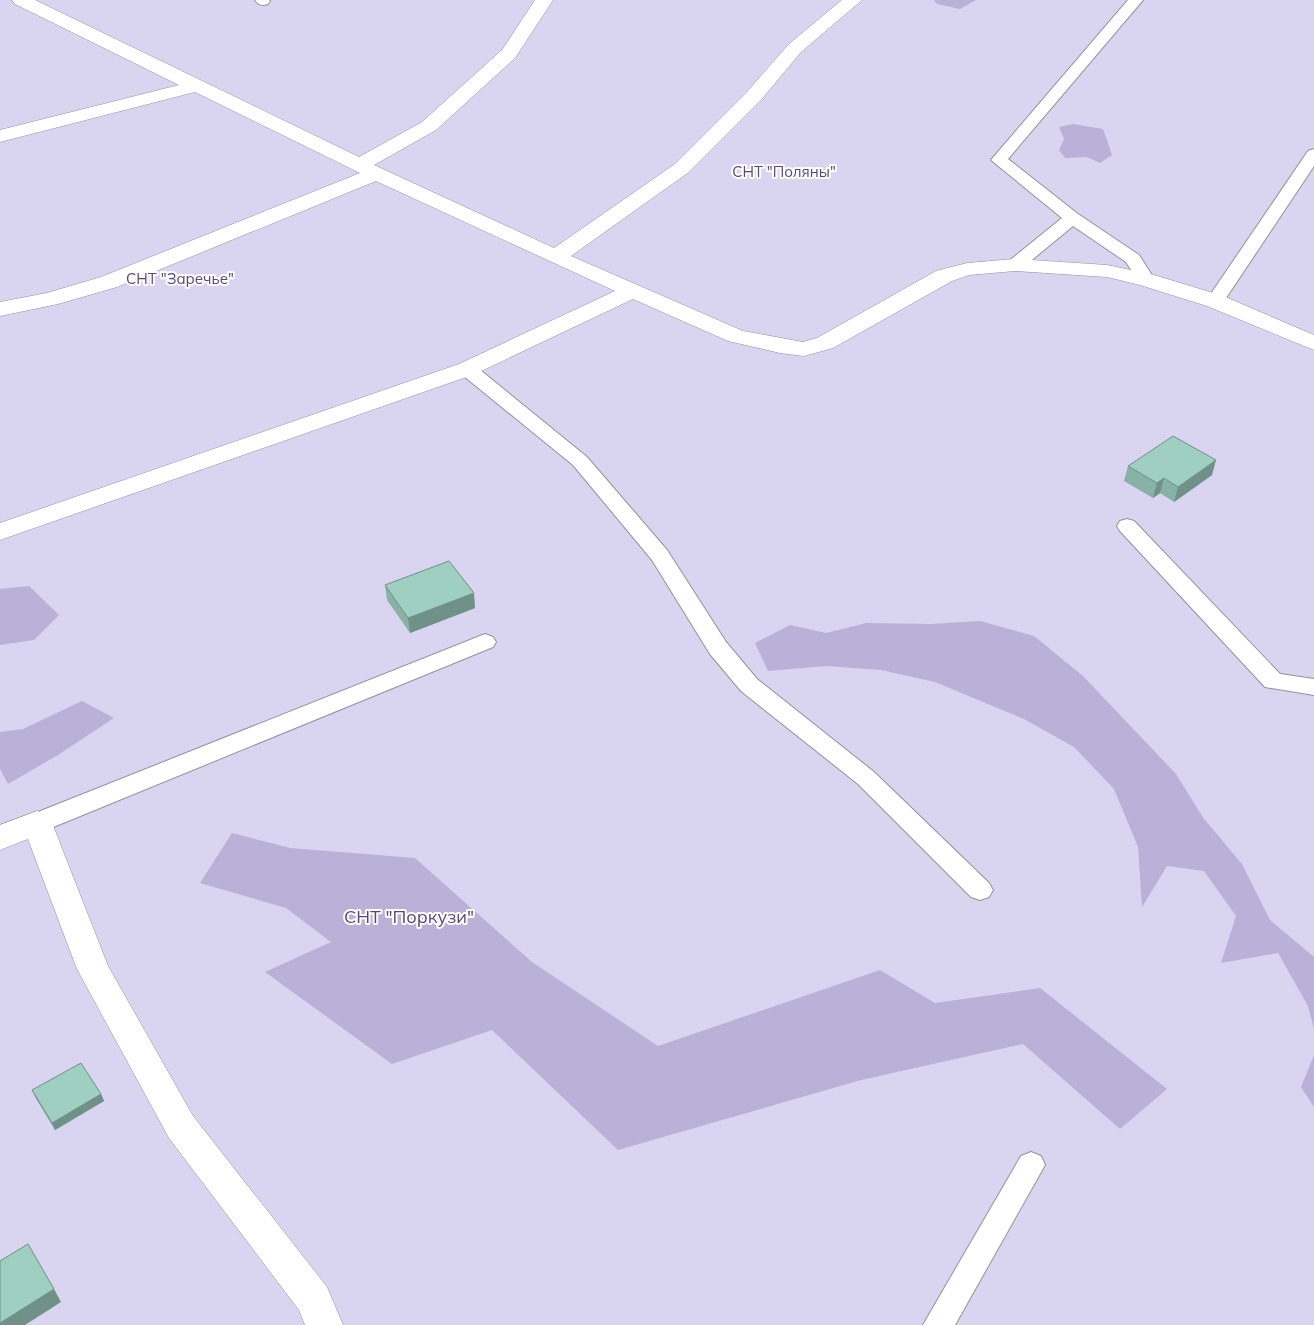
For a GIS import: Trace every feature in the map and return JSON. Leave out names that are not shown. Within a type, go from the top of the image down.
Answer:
[{"type":"street","points":[[22,0],[368,169],[556,257],[736,336],[780,346],[804,349],[825,343],[944,276],[967,269],[1014,265],[1108,271],[1146,280],[1215,301],[1314,344]]},
{"type":"street","points":[[0,310],[50,299],[109,282],[368,169],[429,126],[509,54],[544,0]]},
{"type":"street","points":[[556,257],[682,168],[754,96],[795,48],[853,0]]},
{"type":"street","points":[[0,136],[196,86]]},
{"type":"street","points":[[0,532],[467,369],[633,290]]},
{"type":"street","points":[[0,838],[37,823],[93,970],[181,1127],[314,1299],[324,1325]]},
{"type":"lane","points":[[1136,0],[999,160],[1072,218],[1133,259],[1146,280]]},
{"type":"lane","points":[[1215,301],[1314,154]]},
{"type":"lane","points":[[1014,265],[1072,218]]},
{"type":"lane","points":[[467,369],[580,462],[660,555],[718,648],[750,684],[866,778],[980,890]]},
{"type":"lane","points":[[1127,526],[1273,681],[1314,688]]},
{"type":"lane","points":[[37,823],[485,642]]},
{"type":"lane","points":[[938,1325],[1031,1165]]},
{"type":"green space","name":"СНТ \"Поркузи\"","points":[[0,0],[1314,0],[1314,1325],[0,1325]]},
{"type":"shaded area","points":[[934,0],[976,0],[960,9],[937,4]]},
{"type":"shaded area","points":[[1073,124],[1103,129],[1112,155],[1100,163],[1087,157],[1065,158],[1059,150],[1064,139],[1059,127]]},
{"type":"shaded area","points":[[29,586],[59,615],[34,640],[0,645],[0,589]]},
{"type":"shaded area","points":[[980,621],[1034,636],[1083,676],[1176,774],[1204,819],[1242,864],[1270,920],[1314,957],[1314,1029],[1308,1006],[1278,953],[1221,963],[1236,916],[1204,871],[1167,866],[1142,907],[1138,847],[1114,789],[1074,747],[1024,719],[935,682],[881,670],[826,666],[768,671],[755,643],[790,625],[826,633],[866,623],[930,624]]},
{"type":"shaded area","points":[[82,701],[114,718],[58,755],[8,784],[0,769],[0,732],[23,729]]},
{"type":"shaded area","points":[[232,833],[290,848],[415,858],[532,962],[658,1046],[880,970],[935,1003],[1040,988],[1167,1089],[1120,1129],[1023,1044],[861,1080],[618,1150],[492,1030],[392,1064],[265,972],[331,942],[286,908],[200,883]]},
{"type":"shaded area","points":[[1314,1055],[1314,1107],[1301,1087]]},
{"type":"building","points":[[1173,436],[1216,460],[1178,487],[1164,478],[1157,483],[1128,466]]},
{"type":"building","points":[[449,561],[474,593],[408,618],[385,585]]},
{"type":"building","points":[[81,1063],[101,1094],[52,1123],[32,1090]]},
{"type":"building","points":[[28,1244],[54,1289],[0,1323],[0,1261]]},
{"type":"park label","name":"СНТ \"Поляны\"","points":[[784,171]]},
{"type":"park label","name":"СНТ \"Заречье\"","points":[[180,278]]}]
